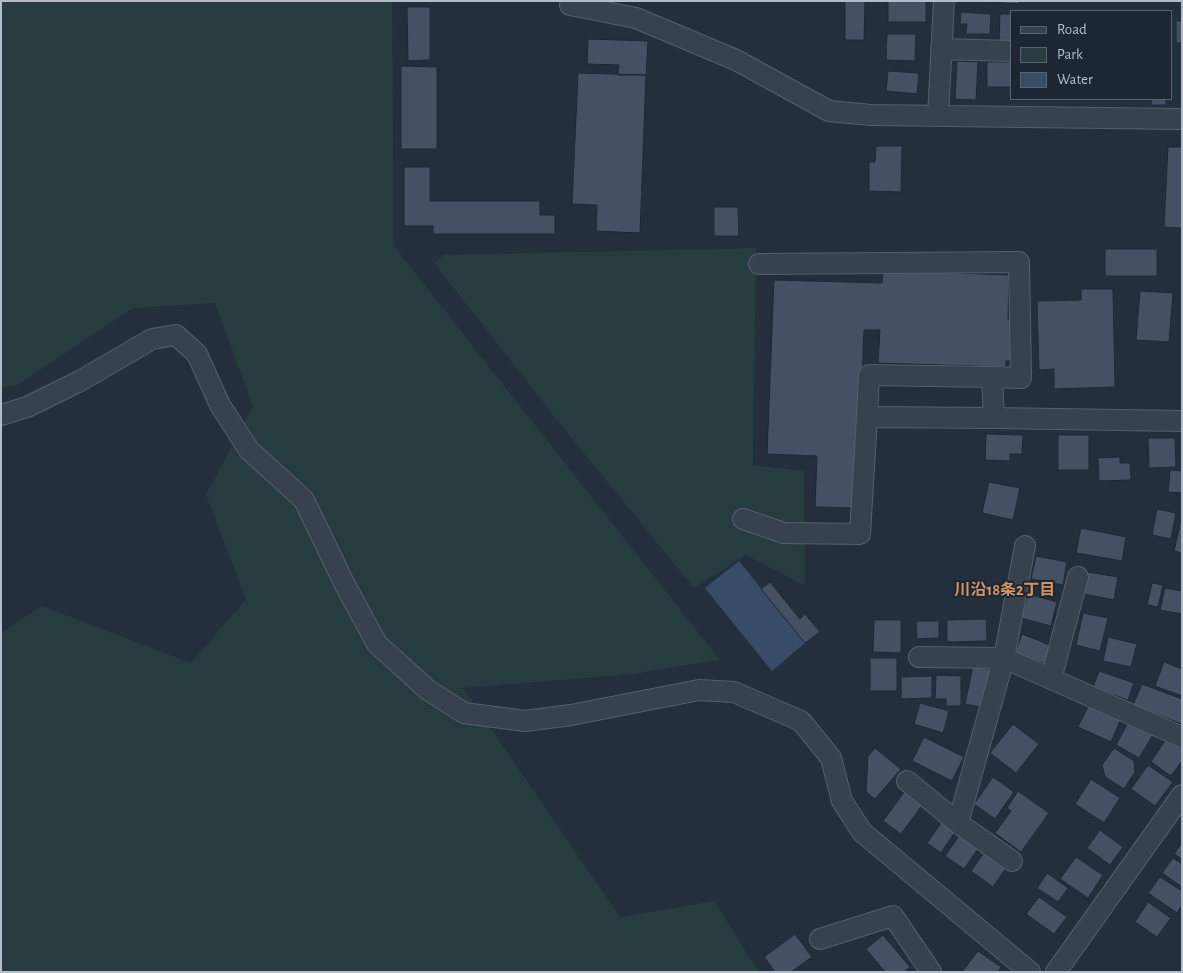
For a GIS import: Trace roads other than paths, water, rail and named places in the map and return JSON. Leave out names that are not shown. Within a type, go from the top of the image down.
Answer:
[{"type":"street","points":[[938,116],[944,1]]},
{"type":"street","points":[[570,5],[636,18],[736,60],[829,111],[871,115],[1182,119]]},
{"type":"street","points":[[941,49],[1010,51]]},
{"type":"street","points":[[743,519],[784,533],[860,534],[869,375],[1021,378],[1019,262],[759,264]]},
{"type":"street","points":[[1,415],[27,407],[80,380],[152,339],[176,335],[197,354],[220,406],[249,450],[304,500],[344,583],[377,644],[428,690],[464,713],[525,721],[699,690],[734,692],[801,721],[831,758],[842,801],[862,832],[1030,972]]},
{"type":"street","points":[[992,377],[994,418]]},
{"type":"street","points":[[867,417],[1182,421]]},
{"type":"street","points":[[958,823],[1004,658],[1025,546]]},
{"type":"street","points":[[1051,679],[1078,577]]},
{"type":"street","points":[[919,657],[1004,658],[1182,737]]},
{"type":"street","points":[[907,781],[958,823],[1012,861]]},
{"type":"street","points":[[1056,972],[1182,795]]},
{"type":"street","points":[[820,939],[894,916],[931,972]]},
{"type":"water","points":[[739,561],[805,643],[772,671],[705,588]]},
{"type":"district","name":"川沿18条2丁目","points":[[1005,590]]}]
